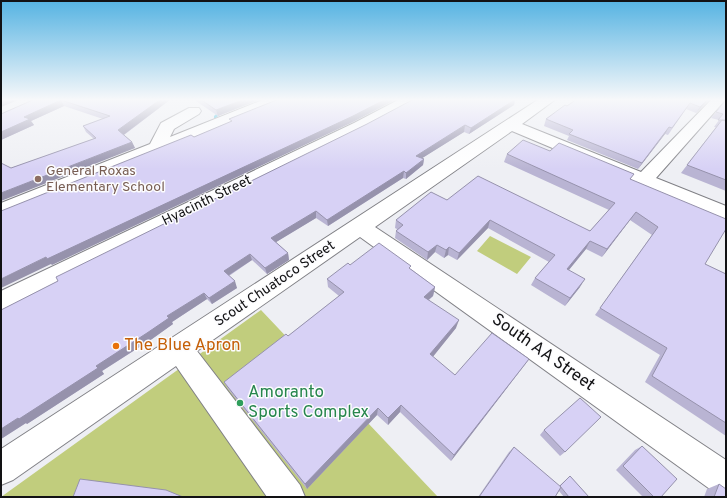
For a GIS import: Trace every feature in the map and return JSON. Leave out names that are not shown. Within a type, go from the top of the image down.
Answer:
[{"type":"street","points":[[157,148],[167,126],[172,122]]},
{"type":"street","points":[[208,122],[211,126]]},
{"type":"street","points":[[1,211],[220,122]]},
{"type":"street","name":"Hyacinth Street","points":[[1,302],[367,122]]},
{"type":"street","name":"Scout Chuatoco Street","points":[[1,468],[515,122]]},
{"type":"street","points":[[644,180],[698,122]]},
{"type":"street","points":[[511,125],[726,214]]},
{"type":"street","name":"South AA Street","points":[[360,227],[726,480]]},
{"type":"street","points":[[179,349],[288,497]]},
{"type":"green space","points":[[490,236],[531,257],[517,274],[477,251]]},
{"type":"green space","name":"Amoranto Sports Complex","points":[[261,310],[438,497],[1,497]]},
{"type":"building","points":[[1,122],[23,122],[1,132]]},
{"type":"building","points":[[93,122],[129,122],[118,130],[132,142],[1,193],[1,163],[11,168],[96,138],[83,126]]},
{"type":"building","points":[[229,122],[340,122],[1,279],[1,211],[191,135],[194,137]]},
{"type":"building","points":[[370,122],[480,122],[471,128],[465,125],[416,156],[424,159],[406,173],[404,171],[327,220],[316,211],[271,238],[288,253],[265,268],[250,254],[224,271],[235,281],[209,298],[204,293],[167,316],[169,318],[96,366],[98,368],[1,429],[1,310],[58,281],[56,277]]},
{"type":"building","points":[[554,122],[676,122],[672,128],[669,127],[642,163],[569,134],[573,130]]},
{"type":"building","points":[[720,122],[726,122],[726,180],[687,165]]},
{"type":"building","points":[[523,140],[550,151],[559,143],[634,174],[630,179],[726,219],[726,229],[705,264],[726,274],[726,423],[652,376],[667,348],[600,308],[658,227],[636,212],[607,249],[590,241],[567,269],[585,279],[570,298],[535,278],[555,255],[490,220],[459,253],[449,247],[446,250],[437,245],[428,252],[396,231],[403,225],[396,220],[431,192],[447,200],[478,176],[590,231],[615,203],[507,154]]},
{"type":"building","points":[[379,243],[411,266],[409,268],[435,287],[424,297],[459,320],[430,354],[455,375],[492,333],[529,359],[454,455],[401,405],[388,418],[378,408],[305,484],[224,382],[286,334],[288,336],[344,292],[327,279],[348,263],[350,265]]},
{"type":"building","points":[[580,398],[601,417],[565,452],[544,430]]},
{"type":"building","points":[[642,446],[677,479],[661,497],[654,497],[623,466]]},
{"type":"building","points":[[514,447],[561,487],[555,497],[479,497]]},
{"type":"building","points":[[570,476],[589,497],[569,497],[560,486]]},
{"type":"building","points":[[80,479],[166,490],[183,497],[73,497]]},
{"type":"building","points":[[719,484],[726,489],[726,497],[714,497]]},
{"type":"place","name":"General Roxas Elementary School","points":[[38,179]]},
{"type":"place","name":"The Blue Apron","points":[[116,346]]},
{"type":"place","name":"Amoranto Sports Complex","points":[[240,403]]}]
